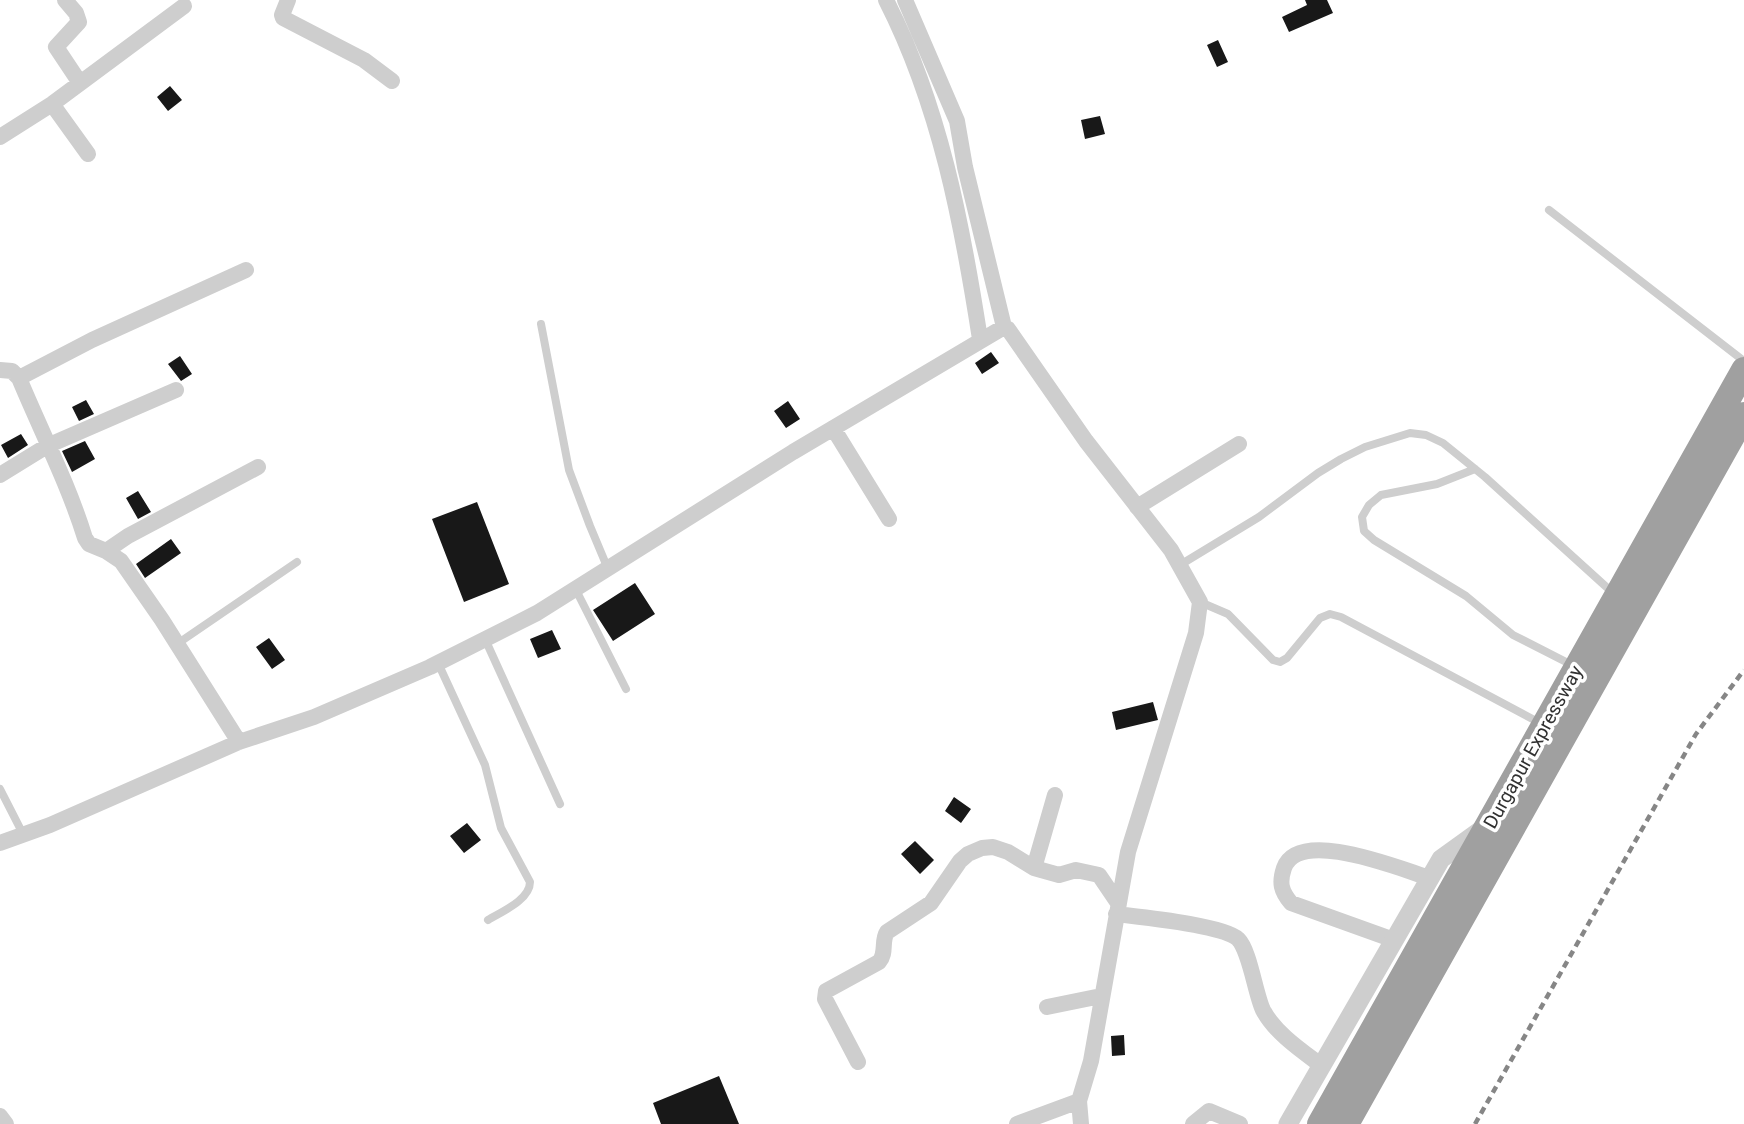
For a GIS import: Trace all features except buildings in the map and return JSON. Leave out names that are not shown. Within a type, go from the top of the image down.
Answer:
[{"type":"highway","name":"Durgapur Expressway","points":[[1320,1124],[1744,370]]},
{"type":"highway","name":"Durgapur Expressway","points":[[1346,1124],[1744,415]]},
{"type":"street","points":[[65,0],[79,18],[79,22],[57,43],[56,50],[80,83]]},
{"type":"street","points":[[288,0],[283,18],[364,60],[392,81]]},
{"type":"street","points":[[886,0],[905,36],[945,156],[969,262],[993,332]]},
{"type":"street","points":[[905,0],[957,121],[993,332]]},
{"type":"street","points":[[0,137],[52,104],[184,6]]},
{"type":"street","points":[[52,104],[88,154]]},
{"type":"street","points":[[19,378],[92,340],[246,270]]},
{"type":"street","points":[[0,843],[239,742],[313,717],[438,663],[537,614],[833,428],[993,332],[1008,329],[1086,441],[1180,565],[1200,602],[1196,633],[1128,852],[1091,1061],[1079,1101],[1081,1124]]},
{"type":"street","points":[[0,369],[12,371],[19,378],[47,446],[68,487],[85,538],[89,544],[121,561],[239,742]]},
{"type":"street","points":[[0,475],[47,446],[176,390]]},
{"type":"street","points":[[833,428],[889,519]]},
{"type":"street","points":[[1138,507],[1239,444]]},
{"type":"street","points":[[106,551],[128,536],[258,467]]},
{"type":"street","points":[[1034,868],[1055,795]]},
{"type":"street","points":[[1289,1124],[1441,859],[1490,823]]},
{"type":"street","points":[[858,1062],[825,999],[825,991],[879,962],[883,956],[887,932],[931,903],[960,861],[968,854],[993,847],[1008,852],[1034,868],[1059,875],[1076,870],[1099,875],[1117,908],[1221,930],[1237,939],[1244,949],[1264,1011],[1275,1026],[1322,1066]]},
{"type":"street","points":[[1394,940],[1291,903],[1283,893],[1280,879],[1287,862],[1296,853],[1308,850],[1339,853],[1360,856],[1430,878]]},
{"type":"street","points":[[1047,1007],[1101,996]]},
{"type":"street","points":[[1017,1124],[1079,1101]]},
{"type":"street","points":[[1193,1124],[1209,1111],[1240,1124]]},
{"type":"street","points":[[0,1116],[6,1124]]},
{"type":"lane","points":[[1549,210],[1744,361]]},
{"type":"lane","points":[[541,324],[569,470],[608,569]]},
{"type":"lane","points":[[1180,565],[1259,517],[1318,473],[1365,447],[1410,433],[1426,435],[1443,443],[1618,597]]},
{"type":"lane","points":[[1475,469],[1437,484],[1381,495],[1369,505],[1362,517],[1364,531],[1374,540],[1466,596],[1513,635],[1578,668]]},
{"type":"lane","points":[[177,644],[297,562]]},
{"type":"lane","points":[[576,590],[626,689]]},
{"type":"lane","points":[[1200,602],[1228,614],[1273,660],[1280,662],[1287,658],[1320,618],[1330,614],[1341,617],[1545,726]]},
{"type":"lane","points":[[485,639],[560,804]]},
{"type":"lane","points":[[438,663],[485,765],[501,828],[530,883],[530,889],[523,897],[488,920]]},
{"type":"lane","points":[[0,789],[23,835]]},
{"type":"railway","points":[[1475,1124],[1696,734],[1744,670]]}]
